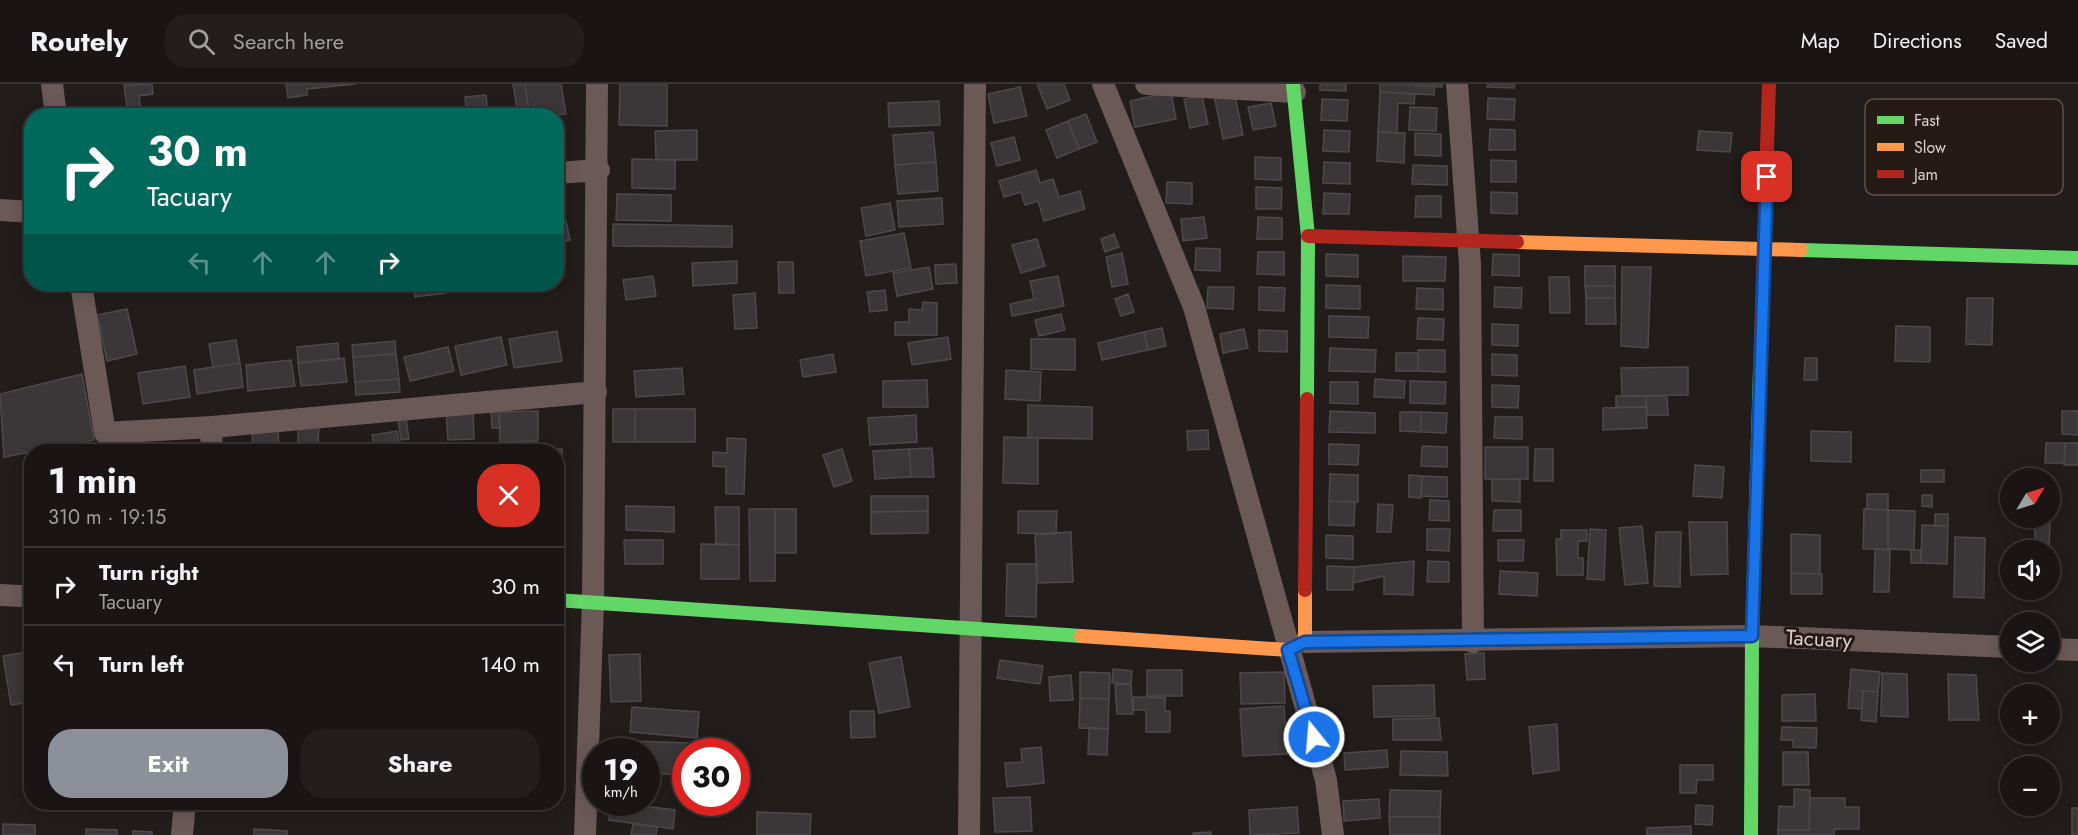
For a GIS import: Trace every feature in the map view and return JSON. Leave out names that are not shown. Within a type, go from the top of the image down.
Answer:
[{"type":"street","points":[[52,84],[55,108]]},
{"type":"street","points":[[585,835],[593,602],[599,170],[597,84]]},
{"type":"street","points":[[969,835],[975,84]]},
{"type":"street","points":[[1103,84],[1194,307],[1296,646],[1326,780],[1333,835]]},
{"type":"street","points":[[1146,84],[1294,88],[1308,236],[1296,646]]},
{"type":"street","points":[[1457,84],[1468,241],[1473,642]]},
{"type":"street","points":[[1751,835],[1752,636],[1766,247],[1769,84]]},
{"type":"street","points":[[564,172],[599,170]]},
{"type":"street","points":[[0,210],[24,212]]},
{"type":"street","points":[[1308,236],[1766,247],[2078,258]]},
{"type":"street","points":[[82,291],[105,433],[212,427],[596,392]]},
{"type":"street","points":[[211,444],[212,427]]},
{"type":"street","points":[[564,600],[972,630],[1296,646]]},
{"type":"street","name":"Tacuary","points":[[1296,646],[1752,636],[2000,647]]},
{"type":"street","points":[[2060,649],[2078,650]]},
{"type":"street","points":[[182,835],[184,810]]},
{"type":"building","points":[[152,84],[153,94],[139,96],[141,108],[127,108],[124,85]]},
{"type":"building","points":[[286,84],[356,84],[307,89],[307,95],[288,98]]},
{"type":"building","points":[[513,84],[525,84],[529,108],[517,108]]},
{"type":"building","points":[[525,84],[561,84],[566,114],[564,114],[564,108],[529,108]]},
{"type":"building","points":[[620,84],[667,84],[667,126],[619,125]]},
{"type":"building","points":[[1037,84],[1064,84],[1070,100],[1047,109]]},
{"type":"building","points":[[1320,84],[1346,84],[1346,91],[1320,90]]},
{"type":"building","points":[[1380,84],[1435,84],[1434,95],[1380,92]]},
{"type":"building","points":[[1416,84],[1442,84],[1442,87],[1416,86]]},
{"type":"building","points":[[1488,84],[1515,84],[1514,88],[1487,87]]},
{"type":"building","points":[[1020,87],[1027,116],[994,123],[988,94]]},
{"type":"building","points":[[1234,91],[1243,135],[1223,139],[1214,95]]},
{"type":"building","points":[[1171,92],[1176,119],[1135,127],[1130,101]]},
{"type":"building","points":[[1380,92],[1415,94],[1414,104],[1398,103],[1397,133],[1378,132]]},
{"type":"building","points":[[486,95],[488,108],[466,108],[465,97]]},
{"type":"building","points":[[1202,96],[1208,124],[1190,128],[1184,99]]},
{"type":"building","points":[[1488,98],[1515,99],[1514,120],[1487,119]]},
{"type":"building","points":[[1322,99],[1348,100],[1347,121],[1321,120]]},
{"type":"building","points":[[939,101],[940,125],[889,127],[888,103]]},
{"type":"building","points":[[1271,103],[1276,126],[1253,130],[1248,107]]},
{"type":"building","points":[[1410,107],[1437,108],[1436,131],[1409,130]]},
{"type":"building","points":[[1086,114],[1097,142],[1079,149],[1068,121]]},
{"type":"building","points":[[1068,121],[1079,149],[1057,158],[1046,130]]},
{"type":"building","points":[[1490,129],[1515,130],[1515,150],[1489,150]]},
{"type":"building","points":[[697,130],[697,160],[656,160],[655,131]]},
{"type":"building","points":[[1324,130],[1350,131],[1349,152],[1323,151]]},
{"type":"building","points":[[1699,131],[1732,133],[1730,152],[1697,150]]},
{"type":"building","points":[[933,132],[936,162],[895,165],[893,135]]},
{"type":"building","points":[[1378,132],[1405,133],[1404,163],[1377,161]]},
{"type":"building","points":[[1415,133],[1441,134],[1441,156],[1415,155]]},
{"type":"building","points":[[1014,137],[1020,160],[997,166],[991,143]]},
{"type":"building","points":[[1255,157],[1281,158],[1281,180],[1255,179]]},
{"type":"building","points":[[632,159],[675,160],[675,189],[632,188]]},
{"type":"building","points":[[1491,160],[1516,161],[1516,182],[1491,182]]},
{"type":"building","points":[[936,162],[938,191],[898,194],[895,165]]},
{"type":"building","points":[[1324,162],[1350,163],[1350,184],[1323,183]]},
{"type":"building","points":[[1413,165],[1447,166],[1447,185],[1412,184]]},
{"type":"building","points":[[1036,170],[1040,183],[1053,179],[1059,197],[1080,191],[1085,209],[1044,221],[1038,201],[1025,205],[1021,192],[1004,197],[999,181]]},
{"type":"building","points":[[1167,182],[1192,183],[1192,204],[1166,203]]},
{"type":"building","points":[[1256,187],[1282,188],[1281,209],[1256,209]]},
{"type":"building","points":[[1491,192],[1517,193],[1517,214],[1491,213]]},
{"type":"building","points":[[1324,193],[1350,194],[1349,214],[1323,214]]},
{"type":"building","points":[[617,194],[671,195],[671,221],[616,220]]},
{"type":"building","points":[[1416,196],[1441,196],[1441,217],[1415,217]]},
{"type":"building","points":[[942,198],[943,224],[899,227],[897,201]]},
{"type":"building","points":[[890,203],[895,230],[866,236],[861,208]]},
{"type":"building","points":[[564,213],[570,240],[564,241]]},
{"type":"building","points":[[1204,217],[1207,238],[1183,241],[1181,219]]},
{"type":"building","points":[[1258,217],[1282,218],[1282,239],[1257,239]]},
{"type":"building","points":[[613,224],[732,226],[732,247],[613,246]]},
{"type":"building","points":[[904,233],[911,268],[866,276],[860,241]]},
{"type":"building","points":[[1114,234],[1119,247],[1105,252],[1101,239]]},
{"type":"building","points":[[1037,239],[1045,266],[1021,273],[1012,245]]},
{"type":"building","points":[[1196,248],[1220,249],[1220,271],[1195,270]]},
{"type":"building","points":[[1258,252],[1284,252],[1284,275],[1257,274]]},
{"type":"building","points":[[1122,253],[1128,284],[1112,287],[1106,257]]},
{"type":"building","points":[[1326,254],[1358,255],[1358,277],[1326,276]]},
{"type":"building","points":[[1493,254],[1519,255],[1519,276],[1492,275]]},
{"type":"building","points":[[1403,256],[1446,257],[1445,281],[1403,281]]},
{"type":"building","points":[[737,261],[737,283],[693,286],[692,263]]},
{"type":"building","points":[[778,262],[793,262],[794,293],[779,293]]},
{"type":"building","points":[[956,264],[957,283],[936,284],[935,265]]},
{"type":"building","points":[[1585,266],[1615,266],[1615,286],[1585,286]]},
{"type":"building","points":[[929,267],[933,289],[897,296],[893,273]]},
{"type":"building","points":[[1622,267],[1651,267],[1648,348],[1621,346]]},
{"type":"building","points":[[653,276],[656,296],[626,300],[623,280]]},
{"type":"building","points":[[1058,276],[1064,306],[1012,316],[1010,304],[1034,299],[1030,281]]},
{"type":"building","points":[[1549,277],[1569,277],[1570,313],[1550,313]]},
{"type":"building","points":[[1326,285],[1360,286],[1360,309],[1326,308]]},
{"type":"building","points":[[1585,286],[1615,286],[1615,298],[1586,298]]},
{"type":"building","points":[[1208,287],[1234,287],[1233,309],[1207,308]]},
{"type":"building","points":[[1259,287],[1285,288],[1284,311],[1259,310]]},
{"type":"building","points":[[1495,287],[1522,288],[1521,308],[1494,307]]},
{"type":"building","points":[[1417,288],[1443,289],[1443,310],[1416,309]]},
{"type":"building","points":[[885,290],[887,310],[870,312],[867,292]]},
{"type":"building","points":[[414,291],[446,291],[446,293],[415,297]]},
{"type":"building","points":[[755,293],[757,328],[735,329],[733,295]]},
{"type":"building","points":[[1128,294],[1134,312],[1121,316],[1115,299]]},
{"type":"building","points":[[1586,298],[1615,298],[1616,324],[1586,324]]},
{"type":"building","points":[[1967,298],[1993,298],[1992,345],[1966,344]]},
{"type":"building","points":[[923,302],[937,303],[937,335],[895,335],[895,322],[909,322],[909,309],[922,310]]},
{"type":"building","points":[[127,309],[137,354],[107,361],[97,315]]},
{"type":"building","points":[[1061,314],[1065,330],[1039,336],[1035,320]]},
{"type":"building","points":[[1329,316],[1369,317],[1368,338],[1329,337]]},
{"type":"building","points":[[1418,318],[1444,319],[1443,340],[1417,339]]},
{"type":"building","points":[[1492,324],[1518,325],[1518,346],[1492,345]]},
{"type":"building","points":[[1896,326],[1930,327],[1930,362],[1895,361]]},
{"type":"building","points":[[1162,328],[1166,346],[1148,350],[1144,332]]},
{"type":"building","points":[[1244,329],[1248,348],[1223,353],[1220,334]]},
{"type":"building","points":[[1259,330],[1287,331],[1287,352],[1259,351]]},
{"type":"building","points":[[557,331],[562,361],[514,368],[509,339]]},
{"type":"building","points":[[1144,332],[1148,350],[1102,360],[1098,343]]},
{"type":"building","points":[[501,337],[507,365],[461,375],[455,346]]},
{"type":"building","points":[[948,337],[951,359],[912,365],[908,343]]},
{"type":"building","points":[[1031,339],[1075,339],[1075,370],[1031,369]]},
{"type":"building","points":[[236,340],[240,363],[213,367],[209,344]]},
{"type":"building","points":[[395,341],[396,354],[353,357],[352,345]]},
{"type":"building","points":[[338,343],[339,359],[298,363],[297,347]]},
{"type":"building","points":[[448,347],[454,371],[410,381],[404,357]]},
{"type":"building","points":[[1330,348],[1376,350],[1375,372],[1329,371]]},
{"type":"building","points":[[1418,350],[1445,350],[1445,372],[1418,371]]},
{"type":"building","points":[[1396,353],[1418,353],[1418,371],[1396,371]]},
{"type":"building","points":[[396,354],[399,379],[355,382],[353,357]]},
{"type":"building","points":[[833,354],[836,372],[803,377],[800,360]]},
{"type":"building","points":[[1492,354],[1517,355],[1517,376],[1492,375]]},
{"type":"building","points":[[344,358],[347,382],[301,386],[298,363]]},
{"type":"building","points":[[1805,358],[1817,358],[1817,380],[1804,380]]},
{"type":"building","points":[[291,360],[295,386],[248,391],[246,365]]},
{"type":"building","points":[[240,363],[243,387],[197,394],[194,370]]},
{"type":"building","points":[[185,366],[190,397],[143,404],[138,373]]},
{"type":"building","points":[[1688,367],[1688,395],[1622,396],[1621,368]]},
{"type":"building","points":[[682,368],[684,394],[636,397],[634,371]]},
{"type":"building","points":[[1006,370],[1041,372],[1040,401],[1005,399]]},
{"type":"building","points":[[82,374],[94,440],[73,444],[24,444],[24,453],[4,457],[0,394]]},
{"type":"building","points":[[399,379],[400,392],[356,395],[355,382]]},
{"type":"building","points":[[1375,379],[1405,381],[1404,398],[1374,397]]},
{"type":"building","points":[[927,380],[928,407],[883,407],[883,381]]},
{"type":"building","points":[[1410,381],[1446,382],[1445,404],[1410,403]]},
{"type":"building","points":[[1330,382],[1358,382],[1358,404],[1330,403]]},
{"type":"building","points":[[1492,385],[1519,386],[1518,408],[1492,407]]},
{"type":"building","points":[[1616,396],[1646,396],[1646,407],[1616,407]]},
{"type":"building","points":[[1646,396],[1667,396],[1668,415],[1647,415]]},
{"type":"building","points":[[1028,405],[1092,407],[1092,439],[1028,438]]},
{"type":"building","points":[[1646,407],[1647,428],[1603,430],[1603,408]]},
{"type":"building","points":[[613,409],[635,409],[635,442],[613,442]]},
{"type":"building","points":[[635,409],[695,409],[695,442],[635,442]]},
{"type":"building","points":[[473,411],[474,439],[448,440],[446,412]]},
{"type":"building","points":[[538,411],[538,441],[500,442],[499,412]]},
{"type":"building","points":[[1330,411],[1375,413],[1375,433],[1329,432]]},
{"type":"building","points":[[2062,411],[2078,411],[2078,435],[2062,434]]},
{"type":"building","points":[[491,412],[499,412],[500,428],[492,428]]},
{"type":"building","points":[[1400,412],[1421,412],[1421,432],[1400,431]]},
{"type":"building","points":[[1421,412],[1447,413],[1446,433],[1421,432]]},
{"type":"building","points":[[916,415],[917,442],[870,445],[868,418]]},
{"type":"building","points":[[1495,417],[1522,417],[1522,439],[1494,438]]},
{"type":"building","points":[[406,419],[409,439],[401,440],[398,420]]},
{"type":"building","points":[[298,424],[319,424],[318,444],[298,444]]},
{"type":"building","points":[[278,427],[279,444],[253,444],[252,428]]},
{"type":"building","points":[[1208,430],[1209,449],[1188,450],[1187,431]]},
{"type":"building","points":[[397,431],[399,444],[374,444],[372,435]]},
{"type":"building","points":[[1811,431],[1851,432],[1851,462],[1811,461]]},
{"type":"building","points":[[1004,437],[1038,438],[1038,484],[1003,483]]},
{"type":"building","points":[[727,438],[746,439],[744,494],[726,494],[726,467],[713,466],[713,452],[727,453]]},
{"type":"building","points":[[2046,443],[2065,443],[2064,463],[2045,463]]},
{"type":"building","points":[[2065,443],[2078,443],[2078,465],[2064,465]]},
{"type":"building","points":[[1329,444],[1359,445],[1358,465],[1329,464]]},
{"type":"building","points":[[1422,446],[1447,447],[1447,467],[1421,466]]},
{"type":"building","points":[[1485,447],[1528,447],[1528,479],[1485,479]]},
{"type":"building","points":[[932,448],[934,477],[911,477],[909,449]]},
{"type":"building","points":[[842,449],[852,481],[834,487],[823,455]]},
{"type":"building","points":[[909,449],[911,477],[875,479],[873,451]]},
{"type":"building","points":[[1535,449],[1553,449],[1553,481],[1534,481]]},
{"type":"building","points":[[1695,465],[1724,467],[1722,498],[1693,496]]},
{"type":"building","points":[[1921,470],[1944,470],[1944,482],[1921,482]]},
{"type":"building","points":[[1330,474],[1358,475],[1358,502],[1329,501]]},
{"type":"building","points":[[1409,475],[1422,476],[1421,498],[1409,497]]},
{"type":"building","points":[[1422,476],[1447,477],[1447,497],[1421,496]]},
{"type":"building","points":[[1492,479],[1520,479],[1520,502],[1492,501]]},
{"type":"building","points":[[1867,494],[1888,494],[1888,510],[1867,509]]},
{"type":"building","points":[[1922,495],[1932,495],[1932,507],[1922,506]]},
{"type":"building","points":[[871,496],[928,496],[928,511],[871,512]]},
{"type":"building","points":[[1430,500],[1449,501],[1449,521],[1429,520]]},
{"type":"building","points":[[1329,501],[1355,502],[1354,526],[1329,525]]},
{"type":"building","points":[[1378,504],[1393,505],[1391,532],[1377,532]]},
{"type":"building","points":[[626,506],[674,507],[674,532],[626,530]]},
{"type":"building","points":[[715,507],[739,507],[739,545],[716,544]]},
{"type":"building","points":[[749,509],[775,509],[775,581],[750,581]]},
{"type":"building","points":[[775,509],[796,509],[796,553],[775,553]]},
{"type":"building","points":[[1864,509],[1888,510],[1888,549],[1863,549]]},
{"type":"building","points":[[1494,510],[1521,510],[1521,531],[1493,531]]},
{"type":"building","points":[[1888,510],[1915,511],[1914,550],[1888,549]]},
{"type":"building","points":[[928,511],[928,533],[871,534],[871,512]]},
{"type":"building","points":[[1018,511],[1057,511],[1056,534],[1018,533]]},
{"type":"building","points":[[1935,514],[1948,514],[1948,526],[1935,526]]},
{"type":"building","points":[[1689,522],[1727,522],[1728,574],[1691,575]]},
{"type":"building","points":[[1922,525],[1948,526],[1947,564],[1921,563]]},
{"type":"building","points":[[1642,526],[1648,583],[1625,585],[1619,528]]},
{"type":"building","points":[[2035,528],[2050,528],[2049,540],[2035,540]]},
{"type":"building","points":[[1427,529],[1450,529],[1449,551],[1427,550]]},
{"type":"building","points":[[1590,529],[1606,530],[1604,580],[1587,579]]},
{"type":"building","points":[[1561,530],[1587,530],[1587,541],[1578,541],[1578,558],[1583,558],[1583,575],[1557,575],[1556,539],[1561,539]]},
{"type":"building","points":[[1071,532],[1073,582],[1037,583],[1035,534]]},
{"type":"building","points":[[1656,532],[1681,532],[1680,587],[1654,586]]},
{"type":"building","points":[[1791,534],[1820,535],[1820,574],[1791,573]]},
{"type":"building","points":[[1326,535],[1353,536],[1353,559],[1326,558]]},
{"type":"building","points":[[1955,537],[1985,538],[1984,598],[1954,597]]},
{"type":"building","points":[[624,540],[663,540],[663,564],[625,564]]},
{"type":"building","points":[[1498,540],[1524,540],[1523,561],[1498,561]]},
{"type":"building","points":[[701,544],[739,545],[739,579],[701,579]]},
{"type":"building","points":[[1875,549],[1890,550],[1889,592],[1874,592]]},
{"type":"building","points":[[1911,550],[1921,550],[1921,563],[1911,563]]},
{"type":"building","points":[[1414,561],[1413,595],[1384,594],[1384,576],[1353,583],[1354,567]]},
{"type":"building","points":[[1428,561],[1449,562],[1449,582],[1427,582]]},
{"type":"building","points":[[1007,564],[1037,564],[1036,617],[1006,616]]},
{"type":"building","points":[[1327,566],[1354,567],[1353,590],[1327,590]]},
{"type":"building","points":[[1500,571],[1538,573],[1537,596],[1499,594]]},
{"type":"building","points":[[1791,573],[1822,574],[1822,594],[1791,594]]},
{"type":"building","points":[[24,652],[24,703],[11,705],[3,656]]},
{"type":"building","points":[[1484,653],[1485,679],[1467,680],[1465,654]]},
{"type":"building","points":[[640,654],[641,701],[611,702],[609,655]]},
{"type":"building","points":[[901,657],[910,707],[879,713],[869,663]]},
{"type":"building","points":[[1000,660],[1043,666],[1040,684],[997,678]]},
{"type":"building","points":[[1113,669],[1132,671],[1131,684],[1112,683]]},
{"type":"building","points":[[1851,669],[1880,672],[1878,692],[1863,691],[1862,709],[1848,708]]},
{"type":"building","points":[[1147,670],[1182,670],[1182,696],[1147,696]]},
{"type":"building","points":[[1080,672],[1110,673],[1109,699],[1080,698]]},
{"type":"building","points":[[1284,672],[1285,703],[1241,704],[1240,673]]},
{"type":"building","points":[[1882,673],[1907,674],[1908,717],[1881,716]]},
{"type":"building","points":[[1948,674],[1976,675],[1979,720],[1949,720]]},
{"type":"building","points":[[1071,675],[1073,700],[1050,701],[1049,677]]},
{"type":"building","points":[[1131,684],[1133,714],[1117,714],[1115,685]]},
{"type":"building","points":[[1434,685],[1435,716],[1374,717],[1373,686]]},
{"type":"building","points":[[1863,691],[1878,692],[1876,722],[1861,720]]},
{"type":"building","points":[[1815,694],[1816,721],[1782,721],[1782,695]]},
{"type":"building","points":[[1133,697],[1165,698],[1165,711],[1170,711],[1170,732],[1146,732],[1146,710],[1133,710]]},
{"type":"building","points":[[1080,698],[1109,699],[1108,729],[1079,728]]},
{"type":"building","points":[[1284,706],[1287,754],[1243,756],[1240,709]]},
{"type":"building","points":[[632,707],[699,712],[697,738],[630,732]]},
{"type":"building","points":[[850,711],[874,711],[875,737],[851,738]]},
{"type":"building","points":[[1439,718],[1441,740],[1393,740],[1393,719]]},
{"type":"building","points":[[1557,724],[1559,770],[1533,774],[1529,727]]},
{"type":"building","points":[[1782,727],[1817,728],[1816,748],[1793,747],[1793,740],[1781,740]]},
{"type":"building","points":[[1089,728],[1108,729],[1107,755],[1088,754]]},
{"type":"building","points":[[660,742],[672,742],[672,774],[660,774]]},
{"type":"building","points":[[1041,747],[1044,783],[1007,787],[1005,763],[1022,762],[1021,749]]},
{"type":"building","points":[[1387,750],[1388,767],[1345,770],[1344,753]]},
{"type":"building","points":[[1401,751],[1447,752],[1448,776],[1400,775]]},
{"type":"building","points":[[1783,752],[1808,752],[1809,785],[1783,785]]},
{"type":"building","points":[[1680,765],[1713,765],[1713,780],[1697,780],[1696,793],[1680,793]]},
{"type":"building","points":[[1794,789],[1810,790],[1809,830],[1778,830],[1779,806],[1794,807]]},
{"type":"building","points":[[1390,790],[1441,791],[1440,817],[1389,817]]},
{"type":"building","points":[[1030,797],[1032,831],[995,832],[993,798]]},
{"type":"building","points":[[1810,798],[1845,798],[1845,807],[1859,807],[1859,829],[1834,829],[1834,835],[1778,835],[1778,830],[1809,830]]},
{"type":"building","points":[[1379,799],[1380,818],[1344,821],[1343,801]]},
{"type":"building","points":[[1696,805],[1713,806],[1712,825],[1695,824]]},
{"type":"building","points":[[1297,807],[1299,833],[1250,835],[1249,810]]},
{"type":"building","points":[[660,808],[672,810],[672,816],[674,816],[673,829],[609,820],[609,816],[660,816]]},
{"type":"building","points":[[2072,808],[2078,808],[2078,835],[2072,835]]},
{"type":"building","points":[[757,812],[811,814],[810,835],[757,835]]},
{"type":"building","points":[[1389,817],[1440,817],[1440,835],[1390,835]]},
{"type":"building","points":[[3,824],[35,825],[35,835],[3,835]]},
{"type":"building","points":[[633,824],[657,827],[656,835],[631,835]]},
{"type":"building","points":[[1691,826],[1691,835],[1647,835],[1647,828]]},
{"type":"building","points":[[86,829],[117,830],[117,835],[86,835]]},
{"type":"building","points":[[254,829],[287,831],[287,835],[254,835]]},
{"type":"building","points":[[133,831],[152,832],[152,835],[133,835]]},
{"type":"building","points":[[1211,832],[1211,835],[1193,835],[1193,833]]},
{"type":"traffic: fast","points":[[1293,84],[1308,236],[1307,399]]},
{"type":"traffic: fast","points":[[1801,250],[2078,258]]},
{"type":"traffic: fast","points":[[1751,835],[1752,636],[1760,370]]},
{"type":"traffic: fast","points":[[564,601],[1081,636]]},
{"type":"traffic: slow","points":[[1517,242],[1801,250]]},
{"type":"traffic: slow","points":[[1081,636],[1288,650],[1305,642],[1305,590]]},
{"type":"traffic: jam","points":[[1760,370],[1769,84]]},
{"type":"traffic: jam","points":[[1308,236],[1517,242]]},
{"type":"traffic: jam","points":[[1305,590],[1307,399]]},
{"type":"route","points":[[1314,737],[1288,650],[1305,642],[1473,642],[1752,636],[1767,177]]}]
